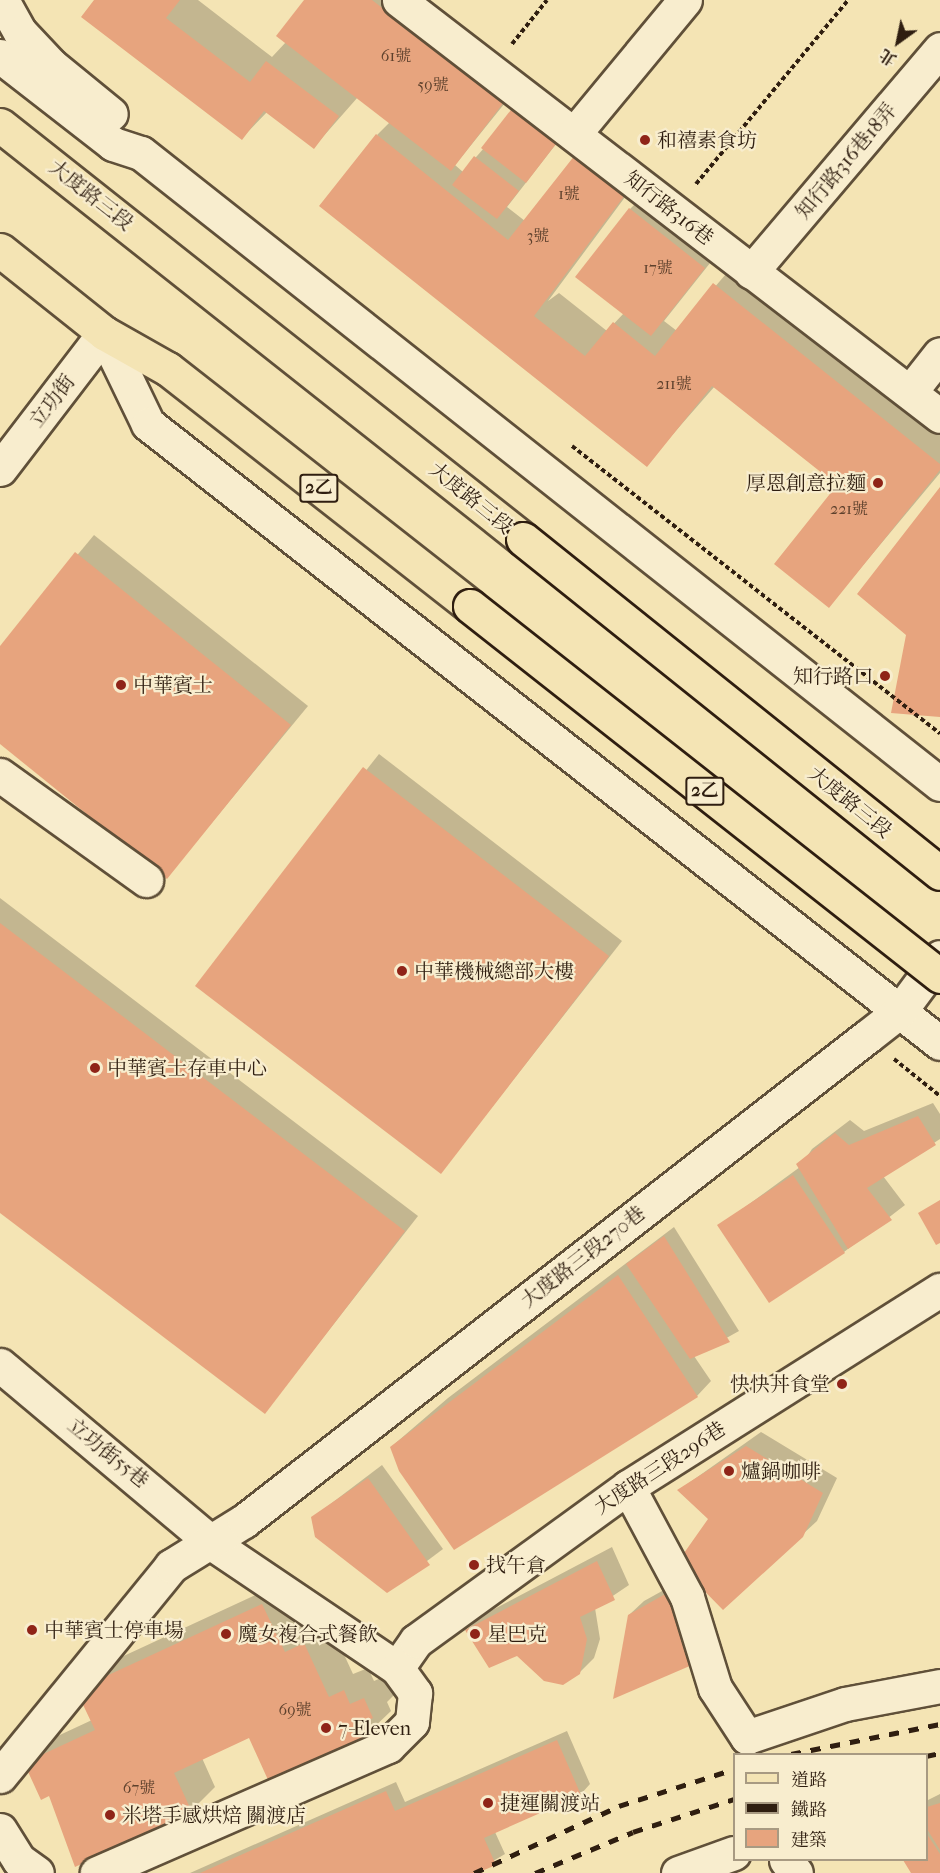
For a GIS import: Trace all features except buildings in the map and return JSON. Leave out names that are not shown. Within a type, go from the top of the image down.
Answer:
[{"type":"main road","name":"大度路三段","points":[[0,125],[940,873]]},
{"type":"main road","name":"2乙","points":[[0,250],[104,333],[168,369],[940,976]]},
{"type":"street","points":[[2,0],[20,32],[51,65],[128,128],[141,153]]},
{"type":"street","name":"知行路316巷","points":[[399,0],[940,416]]},
{"type":"street","points":[[574,134],[685,0]]},
{"type":"street","name":"知行路316巷18弄","points":[[751,272],[940,49]]},
{"type":"street","points":[[0,56],[113,144],[141,153],[940,784]]},
{"type":"street","points":[[104,333],[148,424],[940,1043]]},
{"type":"street","name":"立功街","points":[[0,469],[104,333]]},
{"type":"street","points":[[910,392],[940,354]]},
{"type":"street","points":[[0,775],[146,879]]},
{"type":"street","name":"大度路三段270巷","points":[[0,1776],[171,1566],[213,1544],[900,1011],[940,957]]},
{"type":"street","name":"大度路三段296巷","points":[[397,1668],[416,1641],[628,1487],[940,1290]]},
{"type":"street","name":"立功街55巷","points":[[0,1365],[213,1544],[397,1668]]},
{"type":"street","points":[[628,1487],[687,1597],[715,1688],[747,1737],[845,1704],[940,1686]]},
{"type":"street","points":[[97,1873],[388,1746],[412,1722],[415,1693],[397,1668]]},
{"type":"street","points":[[0,1830],[21,1869]]},
{"type":"street","points":[[678,1873],[733,1854]]},
{"type":"street","points":[[787,1861],[796,1873]]},
{"type":"path","points":[[490,70],[547,0]]},
{"type":"path","points":[[673,211],[848,0]]},
{"type":"path","points":[[894,1058],[940,1096]]},
{"type":"railway","points":[[796,1753],[940,1724]]},
{"type":"railway","points":[[928,1756],[940,1753]]},
{"type":"railway","points":[[474,1873],[619,1806],[733,1769]]},
{"type":"railway","points":[[535,1873],[633,1832],[733,1799]]},
{"type":"place","name":"和禧素食坊","points":[[645,140]]},
{"type":"place","name":"厚恩創意拉麵","points":[[878,483]]},
{"type":"place","name":"知行路口","points":[[885,676]]},
{"type":"place","name":"中華賓士","points":[[121,685]]},
{"type":"place","name":"中華機械總部大樓","points":[[402,971]]},
{"type":"place","name":"中華賓士存車中心","points":[[95,1068]]},
{"type":"place","name":"快快丼食堂","points":[[842,1384]]},
{"type":"place","name":"爐鍋咖啡","points":[[729,1471]]},
{"type":"place","name":"找午倉","points":[[474,1565]]},
{"type":"place","name":"中華賓士停車場","points":[[32,1630]]},
{"type":"place","name":"魔女複合式餐飲","points":[[226,1634]]},
{"type":"place","name":"星巴克","points":[[475,1634]]},
{"type":"place","name":"7-Eleven","points":[[326,1728]]},
{"type":"place","name":"捷運關渡站","points":[[488,1803]]},
{"type":"place","name":"米塔手感烘焙 關渡店","points":[[110,1815]]}]
